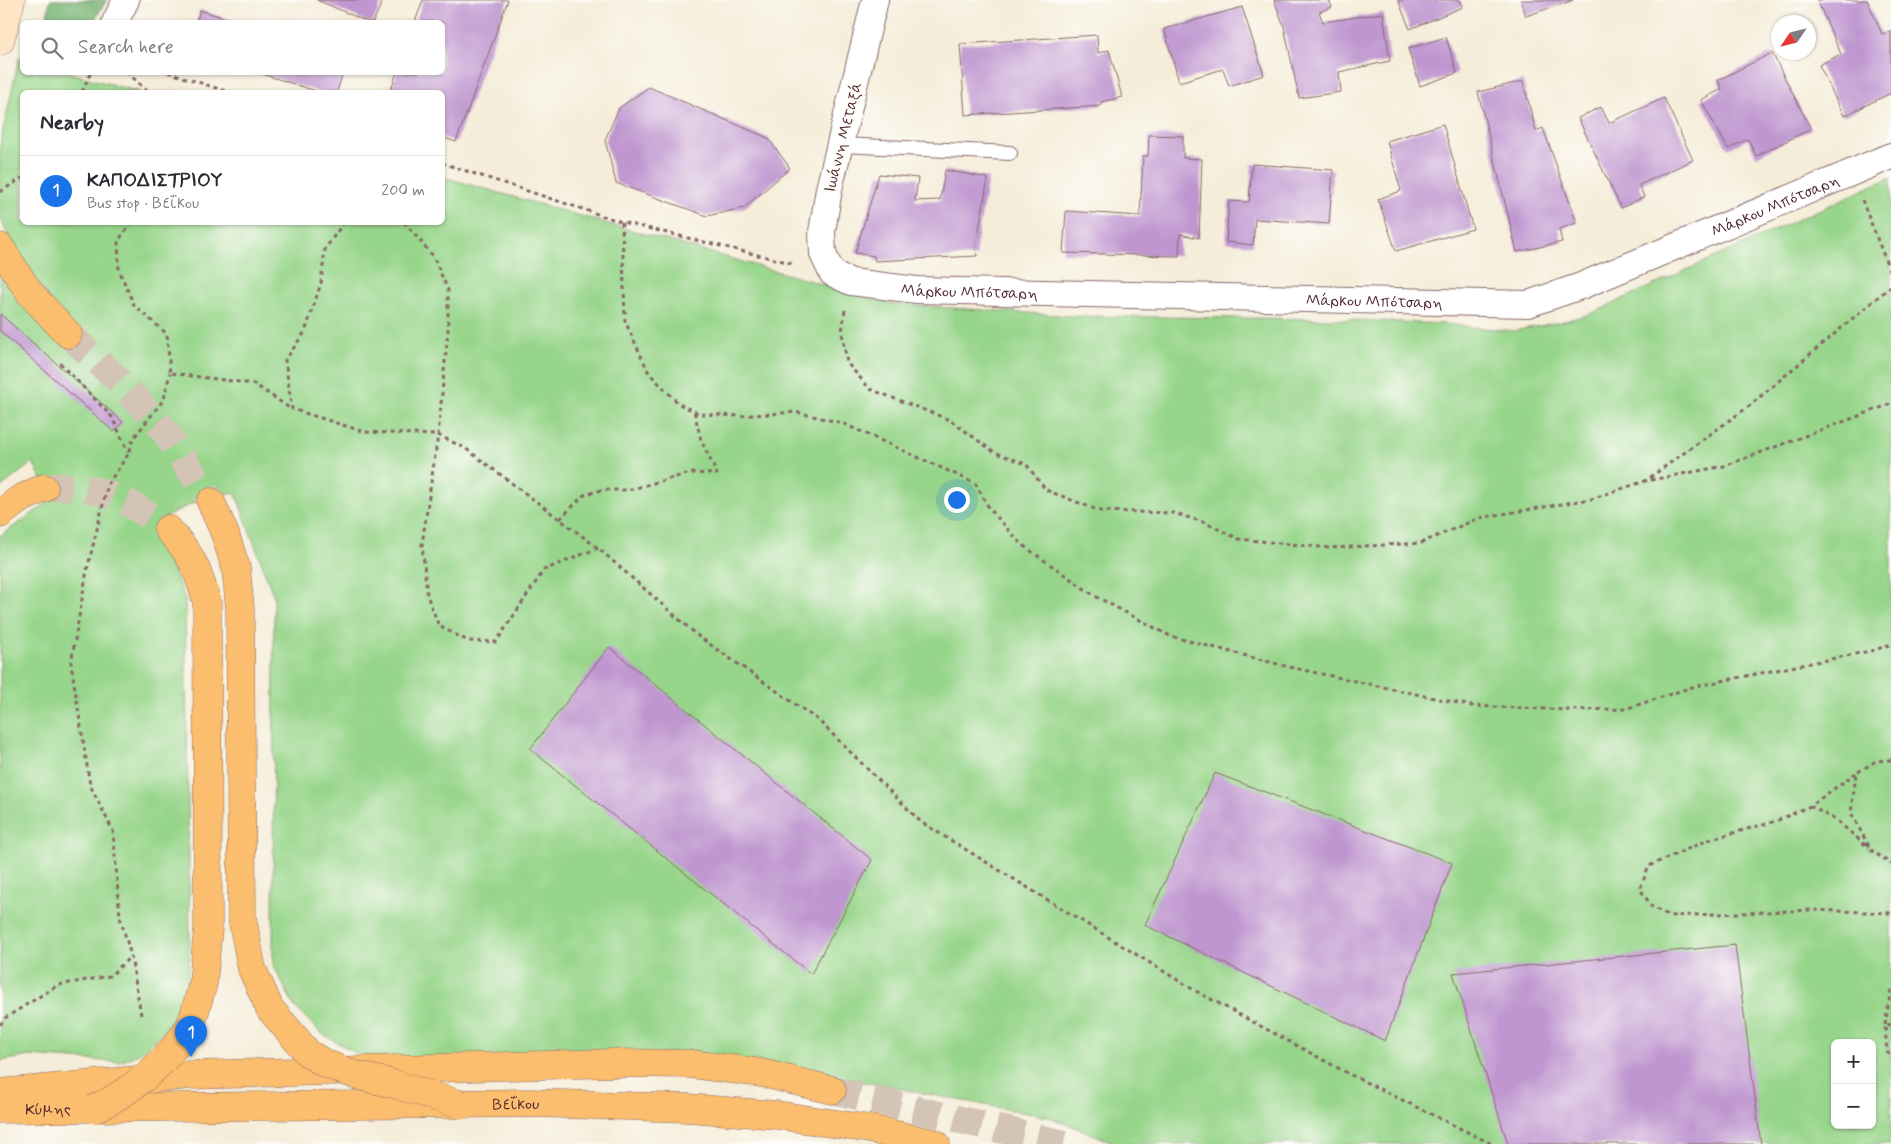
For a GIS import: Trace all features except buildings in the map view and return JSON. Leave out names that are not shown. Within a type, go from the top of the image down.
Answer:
[{"type":"main road","points":[[0,41],[11,0]]},
{"type":"main road","points":[[0,247],[29,292],[68,334]]},
{"type":"main road","points":[[0,514],[20,499],[44,488]]},
{"type":"main road","points":[[211,502],[236,568],[240,609],[242,918],[252,969],[270,1010],[308,1053],[324,1063],[355,1076],[394,1084],[462,1106]]},
{"type":"main road","points":[[94,1109],[120,1096],[164,1062],[192,1025],[204,984],[208,928],[207,603],[198,570],[185,548],[168,529]]},
{"type":"main road","points":[[0,1093],[190,1075],[613,1063],[691,1064],[762,1073],[832,1090]]},
{"type":"main road","name":"Βεΐκου","points":[[94,1109],[462,1106],[531,1103],[688,1108],[777,1115],[870,1129],[936,1144]]},
{"type":"main road","name":"Κύμης","points":[[0,1109],[94,1109]]},
{"type":"street","points":[[116,20],[126,0]]},
{"type":"street","name":"Ιωάννη Μεταξά","points":[[842,278],[823,254],[822,232],[829,189],[875,0]]},
{"type":"street","name":"Μάρκου Μπότσαρη","points":[[842,278],[917,290],[1528,304],[1580,286],[1891,156]]},
{"type":"lane","points":[[841,145],[1010,153]]},
{"type":"path","points":[[83,90],[90,75]]},
{"type":"path","points":[[130,75],[146,90]]},
{"type":"path","points":[[177,75],[222,90]]},
{"type":"path","points":[[445,164],[622,222],[842,278],[842,332],[847,363],[870,389],[950,420],[994,452],[1026,464],[1046,490],[1100,511],[1173,513],[1204,522],[1239,539],[1330,548],[1421,543],[1479,518],[1591,499],[1645,481],[1724,466],[1891,404]]},
{"type":"path","points":[[1851,172],[1891,274]]},
{"type":"path","points":[[0,192],[20,179]]},
{"type":"path","points":[[622,222],[625,321],[649,373],[679,404],[700,414],[740,416],[796,412],[842,423],[975,483],[989,508],[1021,544],[1095,596],[1170,636],[1289,667],[1472,706],[1569,710],[1625,708],[1692,687],[1875,650],[1891,644]]},
{"type":"path","points":[[130,225],[118,241],[119,270],[134,304],[167,334],[170,373],[164,399],[133,439],[129,452],[108,484],[87,570],[71,663],[90,785],[113,831],[120,917],[131,956],[141,1015]]},
{"type":"path","points":[[292,409],[285,360],[305,332],[321,284],[325,248],[342,225]]},
{"type":"path","points":[[407,225],[433,256],[448,290],[448,331],[438,435],[422,544],[427,594],[439,626],[468,641],[496,642],[544,570],[598,548]]},
{"type":"path","points":[[1645,481],[1748,407],[1891,286]]},
{"type":"path","points":[[170,373],[254,384],[292,409],[365,432],[438,435],[465,448],[598,548],[698,636],[818,720],[921,822],[1194,990],[1351,1074],[1492,1144]]},
{"type":"path","points":[[560,520],[584,495],[602,490],[628,490],[690,473],[717,474],[701,440],[694,411]]},
{"type":"path","points":[[112,417],[129,452]]},
{"type":"path","points":[[1891,760],[1876,761],[1810,806],[1776,821],[1708,840],[1650,866],[1640,889],[1652,907],[1670,916],[1812,910],[1891,913]]},
{"type":"path","points":[[1856,774],[1851,813],[1871,850]]},
{"type":"path","points":[[1810,806],[1836,820],[1871,850],[1891,864]]},
{"type":"path","points":[[0,1025],[5,1018],[58,985],[110,976],[131,956]]},
{"type":"path","points":[[1891,989],[1885,1026],[1887,1052],[1891,1059]]},
{"type":"path","points":[[1885,1026],[1891,1024]]},
{"type":"green space","points":[[50,0],[107,0],[94,20],[46,20]]},
{"type":"green space","points":[[19,58],[20,75],[76,75],[133,90],[20,90],[20,225],[445,225],[445,178],[892,304],[1072,316],[1330,319],[1444,324],[1513,331],[1590,314],[1891,177],[1891,1144],[1118,1144],[1049,1117],[837,1077],[689,1061],[363,1057],[322,1034],[294,1006],[273,964],[274,597],[236,494],[214,492],[166,517],[154,536],[171,564],[185,599],[190,942],[189,972],[184,994],[164,1031],[143,1050],[119,1062],[30,1056],[0,1061],[0,536],[52,500],[33,462],[0,488],[0,269],[51,303],[10,240],[0,217],[0,144]]},
{"type":"tunnel","points":[[68,334],[117,379],[164,430],[211,502]]},
{"type":"tunnel","points":[[44,488],[63,487],[95,490],[139,509],[168,529]]},
{"type":"tunnel","points":[[832,1090],[1064,1144]]},
{"type":"place","name":"ΚΑΠΟΔΙΣΤΡΙΟΥ","points":[[191,1057]]}]
